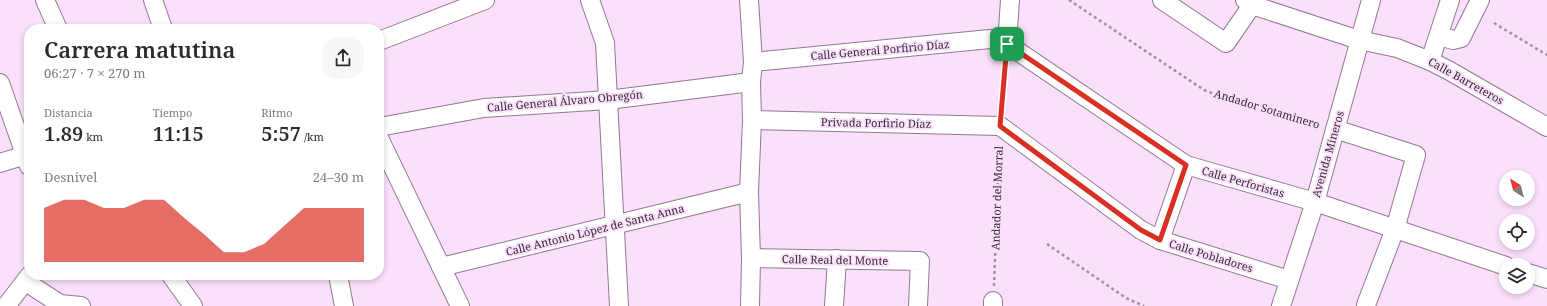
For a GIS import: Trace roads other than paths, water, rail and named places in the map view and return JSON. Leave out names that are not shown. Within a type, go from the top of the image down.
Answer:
[{"type":"street","points":[[45,0],[56,24]]},
{"type":"street","points":[[153,0],[161,24]]},
{"type":"street","points":[[384,39],[485,0]]},
{"type":"street","points":[[590,0],[605,43],[616,225],[619,306]]},
{"type":"street","points":[[749,0],[753,62],[751,82],[752,120],[749,192],[751,258],[750,306]]},
{"type":"street","points":[[1007,44],[1010,0]]},
{"type":"street","points":[[1162,0],[1226,43],[1249,3]]},
{"type":"street","name":"Avenida Mineros","points":[[1281,306],[1314,202],[1371,0]]},
{"type":"street","points":[[1430,61],[1450,0]]},
{"type":"street","points":[[1439,36],[1454,40],[1461,38],[1480,0]]},
{"type":"street","name":"Calle Barreteros","points":[[1249,3],[1359,40],[1397,48],[1430,61],[1547,127]]},
{"type":"street","name":"Calle General Porfirio Díaz","points":[[753,62],[990,39],[1007,44]]},
{"type":"street","name":"Calle Perforistas","points":[[1007,44],[1186,165],[1314,202],[1499,264]]},
{"type":"street","name":"Calle General Álvaro Obregón","points":[[384,126],[484,108],[608,100],[751,82]]},
{"type":"street","points":[[0,83],[24,148]]},
{"type":"street","name":"Privada Porfirio Díaz","points":[[752,120],[1000,126]]},
{"type":"street","name":"Calle Pobladores","points":[[1000,126],[1141,230],[1160,240],[1289,280]]},
{"type":"street","name":"Andador Sotaminero","points":[[1335,129],[1416,155],[1395,229]]},
{"type":"street","points":[[384,148],[460,306]]},
{"type":"street","points":[[0,163],[24,160]]},
{"type":"street","points":[[1160,240],[1186,165]]},
{"type":"street","name":"Calle Antonio López de Santa Anna","points":[[441,267],[749,192]]},
{"type":"street","points":[[1366,305],[1395,229]]},
{"type":"street","name":"Calle Real del Monte","points":[[751,258],[920,261],[918,306]]},
{"type":"street","points":[[834,306],[837,259]]},
{"type":"street","points":[[1535,275],[1547,279]]},
{"type":"street","points":[[6,306],[27,280]]},
{"type":"street","points":[[29,280],[60,304],[74,306]]},
{"type":"street","points":[[175,280],[193,306]]},
{"type":"street","points":[[339,280],[344,306]]}]
